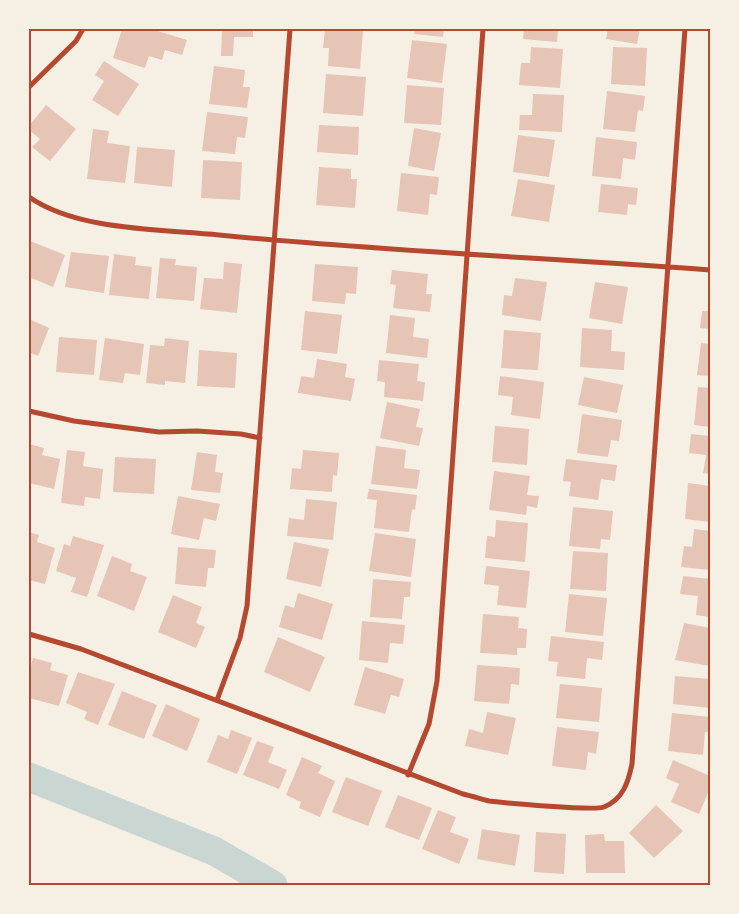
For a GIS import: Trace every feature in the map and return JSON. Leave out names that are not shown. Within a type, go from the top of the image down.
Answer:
[{"type":"street","points":[[29,87],[76,41],[82,29]]},
{"type":"street","points":[[217,700],[240,638],[247,606],[290,29]]},
{"type":"street","points":[[408,775],[429,724],[437,681],[483,29]]},
{"type":"street","points":[[29,634],[80,649],[217,700],[408,775],[489,800],[603,807],[620,796],[628,784],[632,764],[684,29]]},
{"type":"street","points":[[29,197],[56,212],[90,222],[274,240],[710,270]]},
{"type":"street","points":[[29,411],[74,421],[159,432],[206,432],[260,438]]},
{"type":"building","points":[[122,29],[151,29],[187,40],[182,55],[165,50],[162,60],[149,56],[145,68],[113,58]]},
{"type":"building","points":[[222,29],[253,29],[253,37],[234,37],[233,56],[221,56]]},
{"type":"building","points":[[325,29],[363,31],[360,69],[328,66],[329,48],[323,48]]},
{"type":"building","points":[[415,29],[444,29],[443,37],[414,34]]},
{"type":"building","points":[[524,29],[558,29],[557,42],[523,39]]},
{"type":"building","points":[[608,29],[640,29],[637,44],[606,39]]},
{"type":"building","points":[[412,40],[447,44],[442,83],[407,78]]},
{"type":"building","points":[[531,47],[563,49],[560,88],[519,85],[521,63],[530,63]]},
{"type":"building","points":[[613,47],[647,48],[645,86],[611,84]]},
{"type":"building","points":[[104,61],[139,84],[118,116],[92,100],[104,81],[95,75]]},
{"type":"building","points":[[214,66],[245,70],[243,87],[250,87],[247,108],[209,104]]},
{"type":"building","points":[[326,74],[366,77],[363,116],[323,113]]},
{"type":"building","points":[[407,85],[444,88],[441,125],[404,123]]},
{"type":"building","points":[[607,91],[645,96],[643,111],[638,110],[635,132],[603,129]]},
{"type":"building","points":[[533,94],[564,95],[562,132],[519,130],[520,115],[532,115]]},
{"type":"building","points":[[46,105],[76,129],[50,161],[32,147],[40,139],[29,130],[29,126]]},
{"type":"building","points":[[207,112],[248,117],[245,138],[237,137],[235,154],[202,151]]},
{"type":"building","points":[[319,125],[359,127],[358,155],[317,152]]},
{"type":"building","points":[[414,128],[441,133],[434,171],[408,166]]},
{"type":"building","points":[[93,129],[109,131],[107,143],[130,146],[125,183],[87,179]]},
{"type":"building","points":[[518,135],[555,140],[549,177],[513,172]]},
{"type":"building","points":[[596,137],[637,142],[635,160],[623,158],[621,179],[592,176]]},
{"type":"building","points":[[137,147],[175,150],[172,187],[134,183]]},
{"type":"building","points":[[203,160],[242,162],[240,200],[201,198]]},
{"type":"building","points":[[319,167],[351,169],[351,179],[357,179],[355,208],[316,205]]},
{"type":"building","points":[[401,173],[439,177],[437,195],[430,194],[428,215],[397,211]]},
{"type":"building","points":[[518,179],[555,185],[549,222],[511,216]]},
{"type":"building","points":[[601,184],[638,188],[636,205],[628,204],[627,215],[598,212]]},
{"type":"building","points":[[30,241],[65,255],[53,287],[29,277]]},
{"type":"building","points":[[71,252],[109,256],[104,293],[65,287]]},
{"type":"building","points":[[114,254],[136,257],[135,265],[152,267],[149,299],[109,295]]},
{"type":"building","points":[[160,258],[176,259],[175,265],[197,267],[194,301],[156,298]]},
{"type":"building","points":[[224,262],[242,264],[237,313],[200,309],[204,278],[223,279]]},
{"type":"building","points":[[315,264],[358,267],[356,294],[346,293],[345,304],[312,301]]},
{"type":"building","points":[[392,270],[428,274],[426,294],[432,294],[430,312],[393,308],[396,285],[390,284]]},
{"type":"building","points":[[515,278],[547,282],[541,321],[502,315],[504,295],[512,296]]},
{"type":"building","points":[[595,282],[628,287],[622,324],[589,318]]},
{"type":"building","points":[[709,301],[710,329],[700,328],[702,311],[708,311]]},
{"type":"building","points":[[305,311],[342,315],[337,354],[301,350]]},
{"type":"building","points":[[390,315],[415,318],[413,337],[429,339],[427,358],[386,353]]},
{"type":"building","points":[[29,319],[49,328],[38,356],[29,352]]},
{"type":"building","points":[[582,328],[612,330],[611,351],[625,352],[624,370],[580,367]]},
{"type":"building","points":[[504,330],[541,333],[538,370],[501,368]]},
{"type":"building","points":[[59,337],[97,340],[94,375],[56,372]]},
{"type":"building","points":[[105,338],[144,344],[140,375],[125,373],[123,383],[99,380]]},
{"type":"building","points":[[165,338],[189,341],[185,383],[165,381],[165,385],[146,383],[150,345],[164,346]]},
{"type":"building","points":[[701,343],[710,344],[710,376],[697,375]]},
{"type":"building","points":[[199,350],[237,353],[235,388],[197,386]]},
{"type":"building","points":[[317,359],[347,364],[345,377],[355,379],[351,401],[298,393],[301,376],[314,378]]},
{"type":"building","points":[[379,360],[419,364],[417,381],[425,382],[423,401],[384,397],[385,382],[377,381]]},
{"type":"building","points":[[500,376],[544,382],[540,419],[511,415],[513,397],[498,395]]},
{"type":"building","points":[[584,377],[623,385],[617,413],[578,405]]},
{"type":"building","points":[[698,387],[710,388],[710,427],[694,425]]},
{"type":"building","points":[[387,402],[420,409],[416,427],[423,428],[419,446],[380,438]]},
{"type":"building","points":[[582,414],[622,420],[619,441],[611,440],[608,457],[577,453]]},
{"type":"building","points":[[495,426],[529,429],[527,465],[492,462]]},
{"type":"building","points":[[691,434],[710,436],[710,474],[703,473],[706,455],[689,453]]},
{"type":"building","points":[[29,444],[44,448],[42,455],[60,459],[54,489],[29,483]]},
{"type":"building","points":[[376,446],[406,450],[404,468],[420,470],[417,489],[371,484]]},
{"type":"building","points":[[67,450],[85,452],[83,466],[103,469],[100,499],[85,497],[84,506],[61,503]]},
{"type":"building","points":[[303,450],[339,453],[337,476],[333,475],[332,492],[290,489],[292,468],[301,469]]},
{"type":"building","points":[[197,452],[217,455],[215,472],[223,473],[220,493],[191,490]]},
{"type":"building","points":[[115,457],[156,459],[154,494],[113,492]]},
{"type":"building","points":[[566,459],[617,465],[615,481],[601,479],[598,500],[569,496],[571,482],[563,481]]},
{"type":"building","points":[[494,471],[530,476],[527,495],[539,496],[537,508],[527,506],[526,515],[489,510]]},
{"type":"building","points":[[688,483],[710,486],[710,522],[685,519]]},
{"type":"building","points":[[369,489],[417,495],[415,510],[412,509],[409,532],[374,528],[377,500],[367,499]]},
{"type":"building","points":[[178,496],[220,504],[216,521],[204,518],[199,540],[171,534]]},
{"type":"building","points":[[306,499],[337,502],[333,540],[287,536],[289,518],[304,520]]},
{"type":"building","points":[[573,507],[613,511],[610,540],[601,539],[600,549],[569,546]]},
{"type":"building","points":[[496,520],[528,523],[525,562],[485,558],[487,536],[495,537]]},
{"type":"building","points":[[694,529],[710,531],[710,570],[681,567],[684,546],[692,547]]},
{"type":"building","points":[[29,532],[39,535],[37,542],[55,548],[45,584],[29,580]]},
{"type":"building","points":[[375,533],[416,539],[411,577],[369,571]]},
{"type":"building","points":[[73,536],[104,545],[87,597],[71,592],[76,578],[56,571],[64,544],[70,546]]},
{"type":"building","points":[[294,542],[329,549],[321,587],[286,579]]},
{"type":"building","points":[[178,547],[216,550],[214,568],[208,568],[206,587],[175,584]]},
{"type":"building","points":[[573,551],[608,553],[606,591],[570,589]]},
{"type":"building","points":[[112,556],[132,564],[130,571],[147,577],[134,611],[97,596]]},
{"type":"building","points":[[486,566],[530,571],[526,608],[497,605],[499,586],[484,584]]},
{"type":"building","points":[[683,576],[710,579],[710,617],[696,615],[698,596],[680,594]]},
{"type":"building","points":[[373,579],[411,582],[410,597],[404,597],[402,619],[370,617]]},
{"type":"building","points":[[298,593],[333,604],[322,640],[279,627],[285,605],[294,608]]},
{"type":"building","points":[[569,594],[607,598],[603,636],[565,632]]},
{"type":"building","points":[[173,595],[202,607],[196,623],[205,627],[196,648],[158,632]]},
{"type":"building","points":[[483,614],[519,617],[518,628],[527,629],[526,648],[517,648],[517,655],[480,653]]},
{"type":"building","points":[[362,621],[405,625],[403,644],[390,643],[388,663],[359,660]]},
{"type":"building","points":[[684,623],[710,628],[710,666],[675,660]]},
{"type":"building","points":[[551,636],[604,642],[602,660],[587,658],[585,679],[556,676],[558,662],[548,661]]},
{"type":"building","points":[[278,637],[325,657],[310,692],[264,672]]},
{"type":"building","points":[[33,658],[52,663],[50,670],[68,675],[59,706],[29,698],[29,673]]},
{"type":"building","points":[[477,665],[520,668],[519,685],[511,684],[509,704],[474,701]]},
{"type":"building","points":[[365,667],[404,679],[399,697],[391,695],[385,714],[354,705]]},
{"type":"building","points":[[78,672],[115,684],[98,725],[84,719],[87,712],[66,703]]},
{"type":"building","points":[[675,676],[710,679],[710,708],[673,704]]},
{"type":"building","points":[[560,684],[602,688],[599,722],[556,718]]},
{"type":"building","points":[[122,691],[157,705],[144,739],[108,725]]},
{"type":"building","points":[[166,704],[200,719],[187,751],[152,736]]},
{"type":"building","points":[[487,712],[516,718],[508,755],[465,746],[469,729],[483,733]]},
{"type":"building","points":[[672,713],[710,717],[710,732],[705,732],[703,755],[668,751]]},
{"type":"building","points":[[557,727],[599,732],[596,754],[588,752],[586,770],[552,766]]},
{"type":"building","points":[[231,730],[252,738],[237,774],[207,762],[218,735],[228,739]]},
{"type":"building","points":[[257,741],[274,747],[268,762],[287,770],[279,789],[243,775]]},
{"type":"building","points":[[302,757],[322,766],[318,773],[335,781],[320,817],[299,808],[301,802],[286,795]]},
{"type":"building","points":[[673,760],[710,776],[710,788],[699,814],[671,802],[679,784],[666,778]]},
{"type":"building","points":[[346,777],[382,791],[368,826],[332,812]]},
{"type":"building","points":[[398,795],[432,808],[419,840],[385,827]]},
{"type":"building","points":[[656,805],[683,831],[654,858],[629,833]]},
{"type":"building","points":[[438,810],[456,817],[450,832],[469,839],[459,864],[422,849]]},
{"type":"building","points":[[482,829],[520,835],[515,866],[477,859]]},
{"type":"building","points":[[536,832],[566,834],[564,874],[534,872]]},
{"type":"building","points":[[604,834],[605,841],[624,841],[625,873],[586,873],[585,835]]},
{"type":"waterway","points":[[29,777],[214,851],[273,885]]}]
